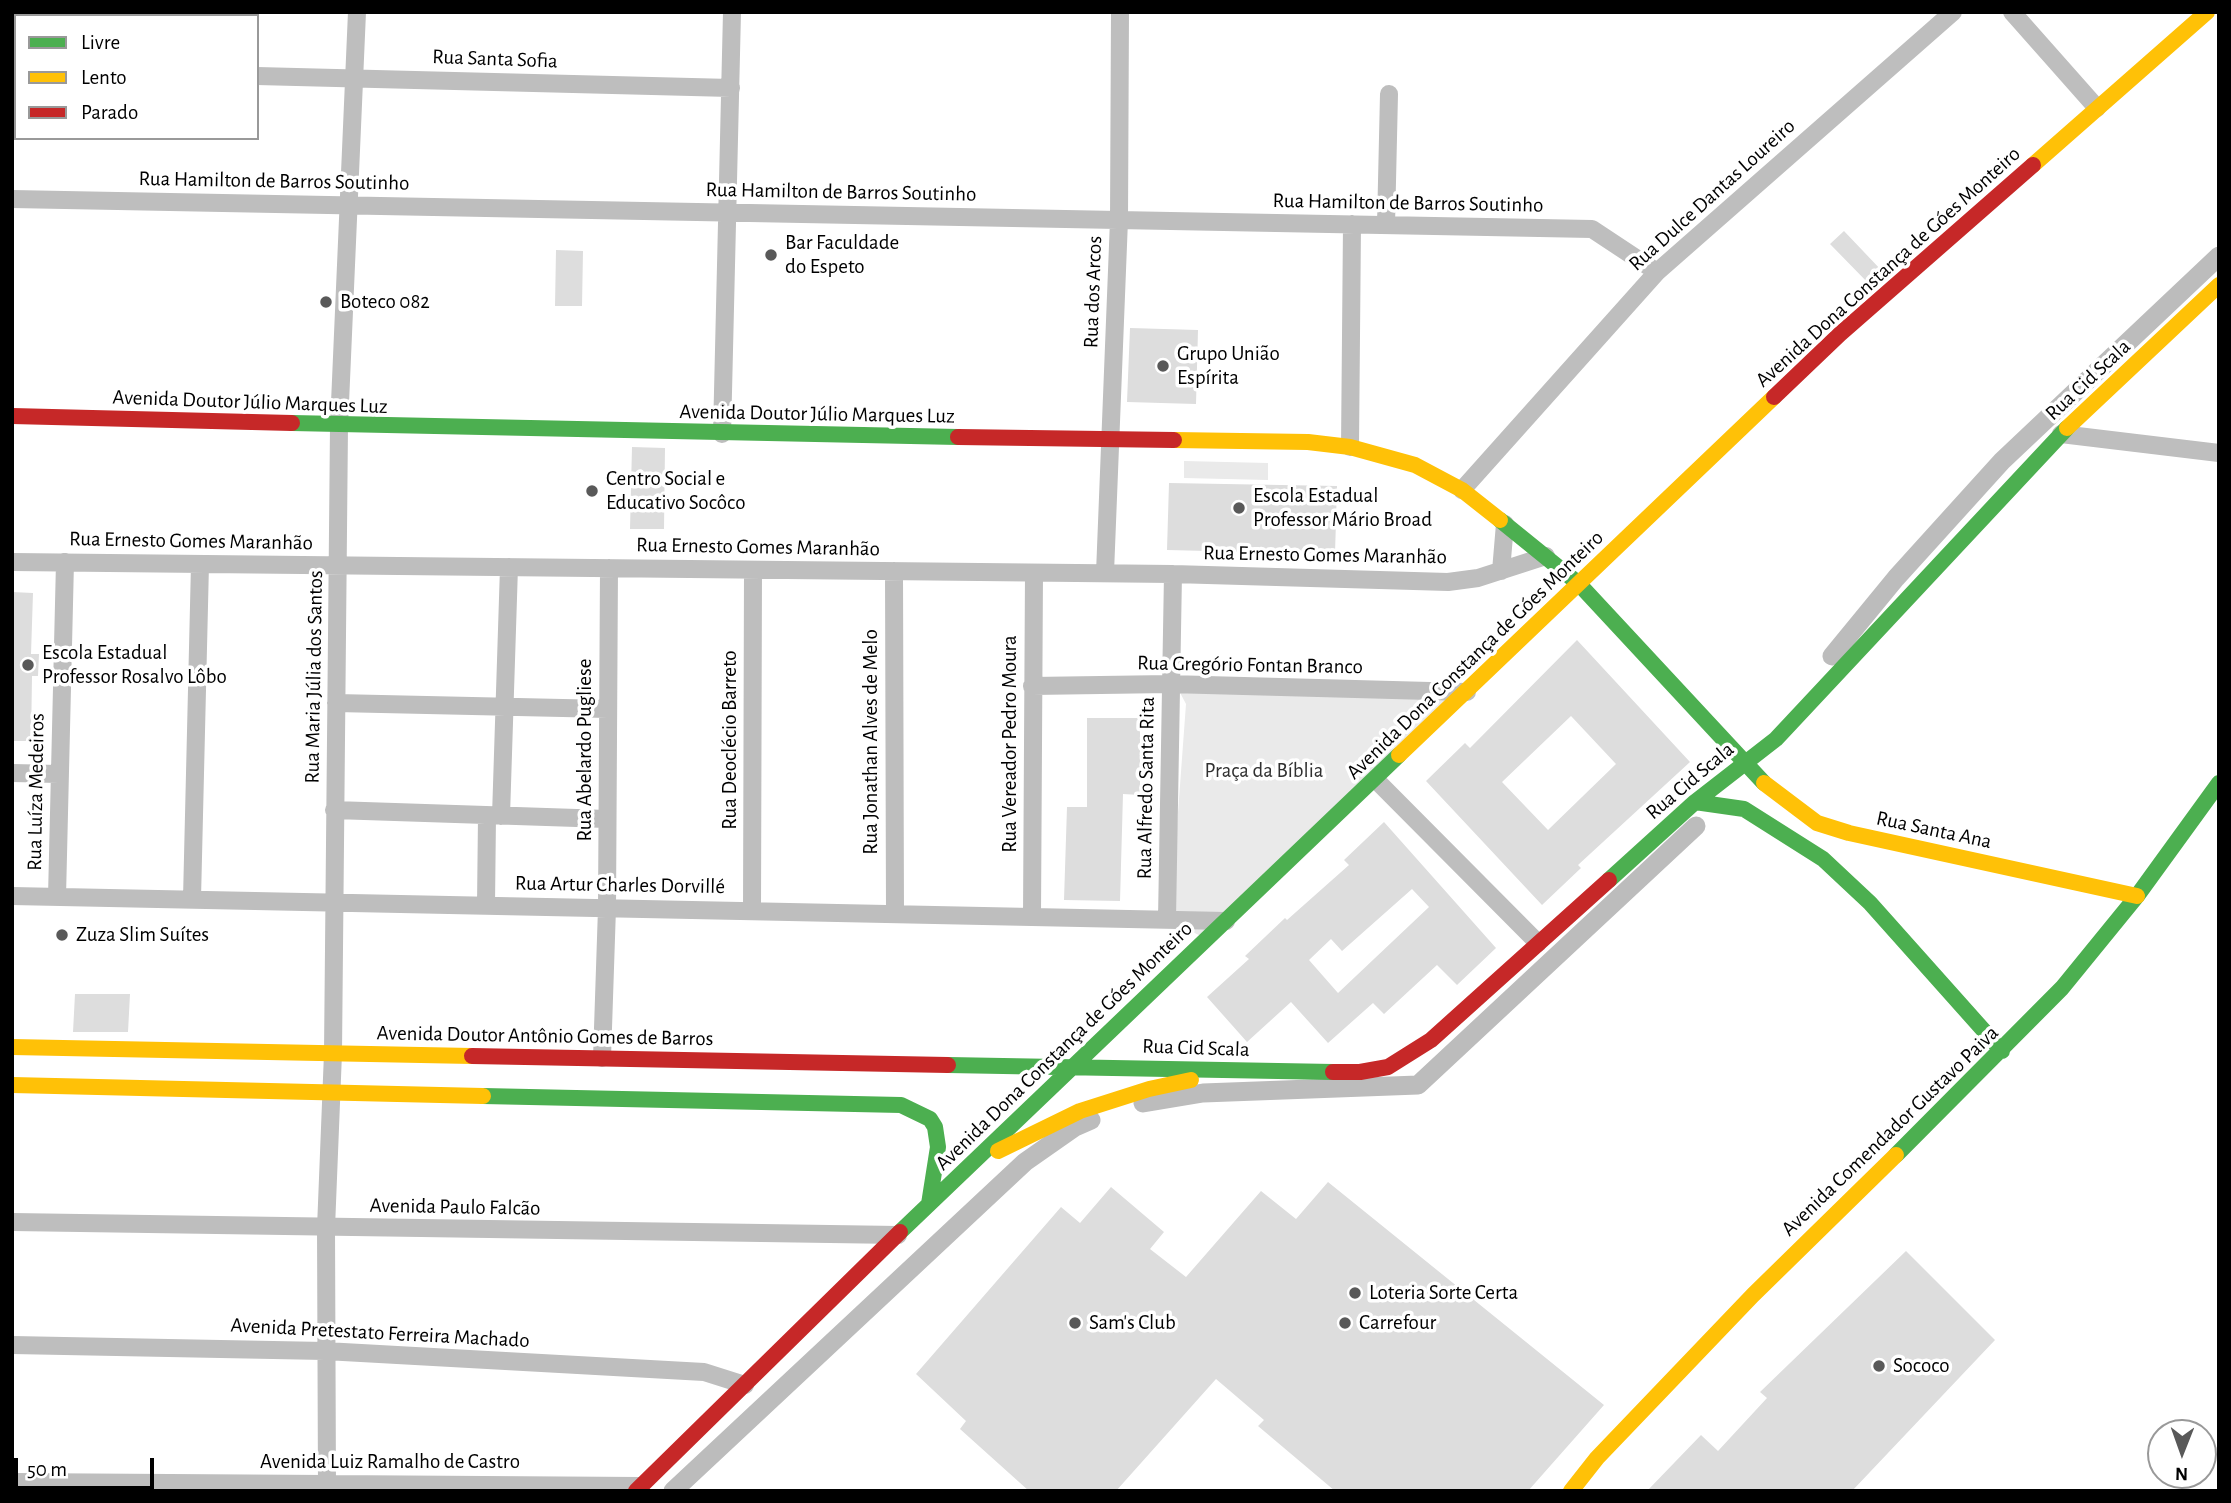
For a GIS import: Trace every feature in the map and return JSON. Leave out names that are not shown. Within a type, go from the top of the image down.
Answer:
[{"type":"main road","name":"Avenida Dona Constança de Góes Monteiro","points":[[638,1488],[929,1204],[1077,1066],[1840,334],[2207,12]]},
{"type":"main road","name":"Rua Cid Scala","points":[[1077,1066],[1360,1072],[1388,1067],[1431,1040],[1696,802],[1776,739],[2061,434],[2219,285]]},
{"type":"main road","name":"Avenida Doutor Júlio Marques Luz","points":[[12,416],[722,434],[1308,442],[1350,447],[1415,465],[1462,490],[1579,584]]},
{"type":"main road","name":"Rua Santa Ana","points":[[1579,584],[1744,762],[1787,804],[1817,823],[1849,833],[2137,896]]},
{"type":"main road","name":"Avenida Comendador Gustavo Paiva","points":[[1571,1491],[1597,1458],[1753,1295],[2002,1051],[2062,988],[2137,896],[2219,783]]},
{"type":"main road","points":[[1696,802],[1744,809],[1824,859],[1870,903],[2002,1051]]},
{"type":"main road","name":"Avenida Doutor Antônio Gomes de Barros","points":[[12,1047],[1077,1066]]},
{"type":"main road","points":[[879,1064],[881,1102]]},
{"type":"main road","points":[[972,1164],[1080,1111],[1149,1088],[1234,1070]]},
{"type":"main road","points":[[12,1085],[881,1102],[915,1110],[930,1119],[935,1128],[939,1147],[929,1204]]},
{"type":"street","name":"Rua Maria Júlia dos Santos","points":[[331,1091],[339,426],[357,12]]},
{"type":"street","points":[[722,434],[732,12]]},
{"type":"street","name":"Rua dos Arcos","points":[[1105,573],[1119,220],[1120,12]]},
{"type":"street","name":"Rua Dulce Dantas Loureiro","points":[[1462,490],[1657,272],[1953,12]]},
{"type":"street","points":[[2012,12],[2097,108]]},
{"type":"street","name":"Rua Santa Sofia","points":[[259,76],[731,88]]},
{"type":"street","points":[[1386,225],[1389,94]]},
{"type":"street","name":"Rua Hamilton de Barros Soutinho","points":[[12,199],[1592,229],[1657,272]]},
{"type":"street","points":[[1350,447],[1352,225]]},
{"type":"street","points":[[2061,434],[2219,453]]},
{"type":"street","points":[[1502,571],[1505,524]]},
{"type":"street","name":"Rua Ernesto Gomes Maranhão","points":[[12,562],[1105,573],[1448,582],[1502,571],[1546,556]]},
{"type":"street","name":"Rua Luíza Medeiros","points":[[57,897],[65,562]]},
{"type":"street","points":[[192,900],[200,564]]},
{"type":"street","points":[[486,905],[502,706],[509,567]]},
{"type":"street","name":"Rua Abelardo Pugliese","points":[[602,1058],[607,908],[609,568]]},
{"type":"street","name":"Rua Deoclécio Barreto","points":[[752,911],[753,569]]},
{"type":"street","name":"Rua Jonathan Alves de Melo","points":[[894,571],[895,913]]},
{"type":"street","name":"Rua Vereador Pedro Moura","points":[[1032,916],[1034,573]]},
{"type":"street","name":"Rua Alfredo Santa Rita","points":[[1167,919],[1173,574]]},
{"type":"street","name":"Rua Gregório Fontan Branco","points":[[1032,686],[1170,684],[1467,692]]},
{"type":"street","points":[[336,703],[608,709]]},
{"type":"street","points":[[12,773],[60,774]]},
{"type":"street","points":[[1376,780],[1538,943]]},
{"type":"street","points":[[334,810],[607,820]]},
{"type":"street","name":"Rua Artur Charles Dorvillé","points":[[12,896],[1226,921]]},
{"type":"street","points":[[327,1488],[326,1228],[331,1091]]},
{"type":"street","name":"Avenida Paulo Falcão","points":[[12,1222],[898,1235]]},
{"type":"street","name":"Avenida Pretestato Ferreira Machado","points":[[12,1345],[326,1351],[704,1372],[745,1385]]},
{"type":"street","name":"Avenida Luiz Ramalho de Castro","points":[[12,1482],[327,1488],[638,1488]]},
{"type":"green space","points":[[1184,461],[1268,463],[1268,480],[1184,478]]},
{"type":"green space","name":"Praça da Bíblia","points":[[1176,685],[1467,692],[1207,939],[1170,921],[1186,704]]},
{"type":"building","points":[[1844,231],[1883,272],[1870,285],[1830,244]]},
{"type":"building","points":[[556,250],[583,251],[582,306],[555,306]]},
{"type":"building","name":"Grupo União Espírita","points":[[1130,328],[1198,330],[1196,404],[1127,402]]},
{"type":"building","points":[[632,447],[665,448],[664,529],[630,529]]},
{"type":"building","points":[[1169,483],[1337,486],[1335,554],[1167,550]]},
{"type":"building","points":[[12,592],[33,593],[31,654],[39,654],[38,676],[32,676],[31,741],[12,741]]},
{"type":"building","points":[[1577,640],[1690,762],[1578,865],[1581,868],[1542,905],[1426,781],[1465,743],[1470,748]],"holes":[[[1571,716],[1616,764],[1548,830],[1502,782]]]},
{"type":"building","points":[[1087,718],[1140,718],[1140,795],[1123,794],[1120,901],[1064,900],[1067,807],[1087,807]]},
{"type":"building","points":[[1384,822],[1496,948],[1457,985],[1437,965],[1384,1014],[1373,1003],[1328,1043],[1291,1002],[1247,1042],[1207,997],[1249,959],[1245,956],[1285,918],[1287,920],[1349,865],[1344,860]],"holes":[[[1412,889],[1429,907],[1338,993],[1309,960],[1331,939],[1342,951]]]},
{"type":"building","points":[[75,994],[130,994],[128,1032],[73,1032]]},
{"type":"building","points":[[1328,1182],[1604,1405],[1528,1491],[1335,1491],[1258,1426],[1264,1420],[1216,1379],[1116,1491],[1029,1491],[960,1429],[966,1421],[916,1374],[1061,1207],[1080,1223],[1111,1187],[1164,1232],[1150,1249],[1186,1277],[1261,1191],[1296,1219]]},
{"type":"building","name":"Sococo","points":[[1906,1251],[1995,1340],[1852,1491],[1647,1491],[1701,1435],[1718,1451],[1767,1398],[1760,1392]]},
{"type":"waterway","points":[[1832,656],[1896,578],[2002,461],[2219,256]]},
{"type":"waterway","points":[[1143,1103],[1203,1093],[1418,1085],[1696,826]]},
{"type":"waterway","points":[[673,1491],[1025,1162],[1075,1127],[1091,1120]]},
{"type":"traffic: fast","points":[[292,423],[958,437]]},
{"type":"traffic: fast","points":[[1609,880],[1695,802],[1776,739],[2067,428]]},
{"type":"traffic: fast","points":[[1500,520],[1579,584],[1764,783]]},
{"type":"traffic: fast","points":[[900,1232],[1399,755]]},
{"type":"traffic: fast","points":[[1896,1155],[2062,988],[2137,896],[2219,783]]},
{"type":"traffic: fast","points":[[1695,802],[1744,809],[1823,859],[1870,903],[2002,1051]]},
{"type":"traffic: fast","points":[[948,1065],[1333,1072]]},
{"type":"traffic: fast","points":[[483,1096],[901,1105],[930,1119],[935,1127],[938,1147],[929,1204]]},
{"type":"traffic: slow","points":[[2033,165],[2207,12]]},
{"type":"traffic: slow","points":[[2067,428],[2219,285]]},
{"type":"traffic: slow","points":[[1399,755],[1774,397]]},
{"type":"traffic: slow","points":[[1174,440],[1308,442],[1350,447],[1415,465],[1462,490],[1500,520]]},
{"type":"traffic: slow","points":[[1764,783],[1817,823],[1849,833],[2137,896]]},
{"type":"traffic: slow","points":[[12,1047],[472,1056]]},
{"type":"traffic: slow","points":[[998,1151],[1080,1111],[1149,1089],[1191,1080]]},
{"type":"traffic: slow","points":[[12,1085],[483,1096]]},
{"type":"traffic: slow","points":[[1571,1491],[1597,1458],[1753,1295],[1896,1155]]},
{"type":"traffic: jam","points":[[1774,397],[1840,334],[2033,165]]},
{"type":"traffic: jam","points":[[12,416],[292,423]]},
{"type":"traffic: jam","points":[[958,437],[1174,440]]},
{"type":"traffic: jam","points":[[1333,1072],[1360,1072],[1388,1067],[1431,1040],[1609,880]]},
{"type":"traffic: jam","points":[[472,1056],[948,1065]]},
{"type":"traffic: jam","points":[[636,1491],[900,1232]]},
{"type":"place","name":"Bar Faculdade do Espeto","points":[[771,255]]},
{"type":"place","name":"Boteco 082","points":[[326,302]]},
{"type":"place","name":"Grupo União Espírita","points":[[1163,366]]},
{"type":"place","name":"Centro Social e Educativo Socôco","points":[[592,491]]},
{"type":"place","name":"Escola Estadual Professor Mário Broad","points":[[1239,508]]},
{"type":"place","name":"Escola Estadual Professor Rosalvo Lôbo","points":[[28,665]]},
{"type":"place","name":"Zuza Slim Suítes","points":[[62,935]]},
{"type":"place","name":"Loteria Sorte Certa","points":[[1355,1293]]},
{"type":"place","name":"Sam's Club","points":[[1075,1323]]},
{"type":"place","name":"Carrefour","points":[[1345,1323]]},
{"type":"place","name":"Sococo","points":[[1879,1366]]}]
